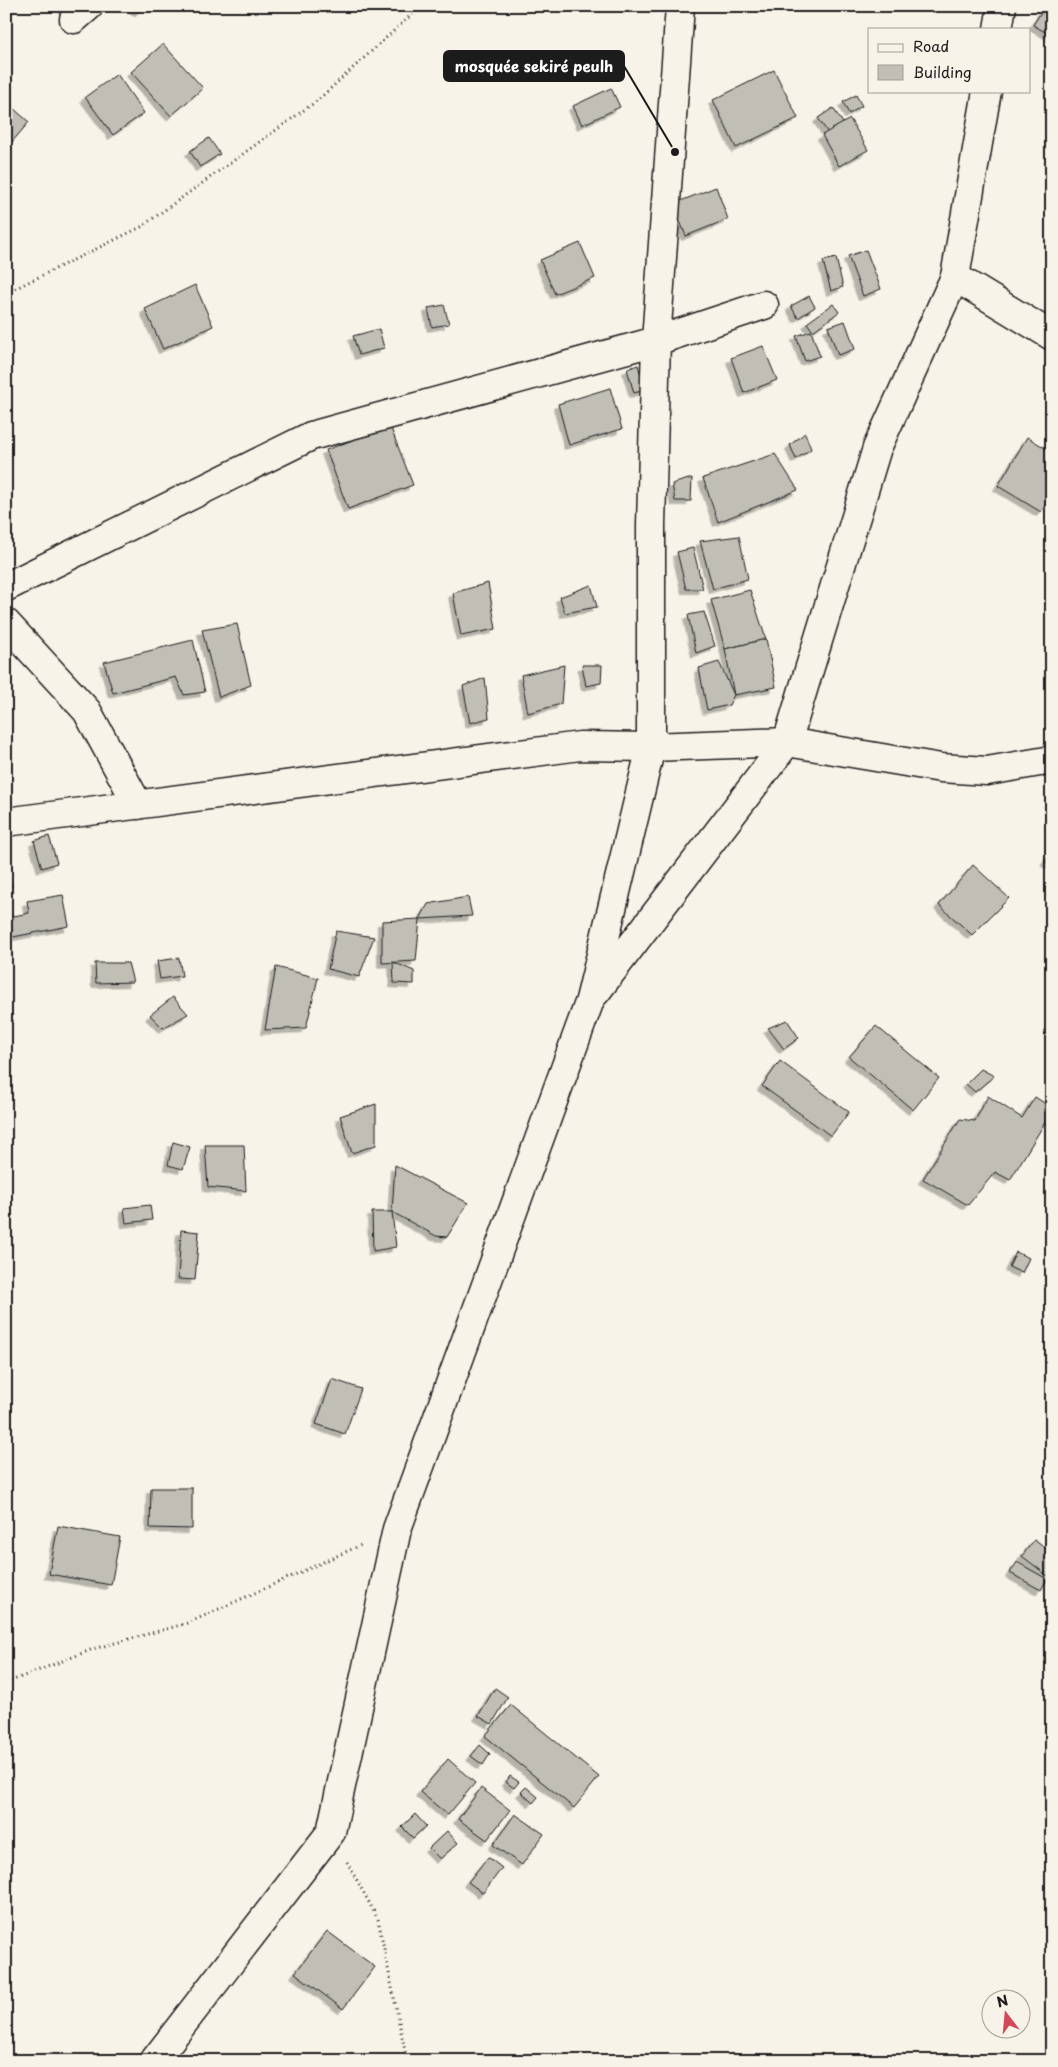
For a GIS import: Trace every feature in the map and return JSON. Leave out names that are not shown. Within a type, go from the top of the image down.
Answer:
[{"type":"street","points":[[154,2061],[332,1832],[397,1529],[590,1000],[651,747],[651,525],[656,341],[680,6]]},
{"type":"street","points":[[998,28],[1002,6]]},
{"type":"street","points":[[590,1000],[787,742],[877,448],[955,277],[987,92]]},
{"type":"street","points":[[955,277],[1052,336]]},
{"type":"street","points":[[6,587],[311,436],[656,341],[764,306]]},
{"type":"street","points":[[6,623],[87,711],[138,804]]},
{"type":"street","points":[[6,822],[580,746],[651,747],[787,742],[942,768],[987,771],[1052,760]]},
{"type":"path","points":[[6,293],[140,228],[318,100],[421,6]]},
{"type":"path","points":[[6,1683],[93,1649],[188,1623],[397,1529]]},
{"type":"path","points":[[332,1832],[378,1919],[407,2061]]},
{"type":"building","points":[[131,6],[144,6],[139,12]]},
{"type":"building","points":[[1045,6],[1052,6],[1052,36],[1033,25]]},
{"type":"building","points":[[163,44],[203,88],[171,116],[131,72]]},
{"type":"building","points":[[774,70],[798,118],[736,148],[713,100]]},
{"type":"building","points":[[117,74],[144,113],[113,135],[85,97]]},
{"type":"building","points":[[611,88],[620,107],[582,125],[573,106]]},
{"type":"building","points":[[856,95],[862,106],[849,114],[843,102]]},
{"type":"building","points":[[6,102],[29,122],[6,149]]},
{"type":"building","points":[[833,108],[843,123],[828,133],[818,118]]},
{"type":"building","points":[[850,119],[868,150],[839,166],[822,135]]},
{"type":"building","points":[[209,138],[220,154],[200,167],[190,151]]},
{"type":"building","points":[[716,187],[728,219],[686,236],[673,204]]},
{"type":"building","points":[[580,243],[595,278],[555,294],[540,260]]},
{"type":"building","points":[[866,250],[881,289],[863,296],[848,256]]},
{"type":"building","points":[[836,258],[843,287],[831,291],[823,261]]},
{"type":"building","points":[[195,285],[213,326],[163,349],[145,309]]},
{"type":"building","points":[[809,296],[815,307],[798,318],[791,306]]},
{"type":"building","points":[[833,304],[839,312],[813,331],[807,323]]},
{"type":"building","points":[[444,305],[449,324],[432,327],[428,308]]},
{"type":"building","points":[[845,321],[855,349],[838,355],[828,327]]},
{"type":"building","points":[[379,329],[384,348],[359,355],[353,336]]},
{"type":"building","points":[[811,331],[820,356],[805,361],[796,336]]},
{"type":"building","points":[[763,346],[777,380],[744,393],[731,358]]},
{"type":"building","points":[[638,365],[645,390],[634,393],[627,369]]},
{"type":"building","points":[[610,388],[622,429],[569,445],[558,404]]},
{"type":"building","points":[[390,426],[413,485],[348,509],[326,450]]},
{"type":"building","points":[[805,433],[811,449],[796,459],[790,445]]},
{"type":"building","points":[[1027,437],[1052,452],[1052,494],[1041,512],[998,486]]},
{"type":"building","points":[[775,454],[798,490],[718,522],[703,478]]},
{"type":"building","points":[[692,478],[691,501],[675,501],[672,484]]},
{"type":"building","points":[[739,536],[748,579],[713,589],[700,541]]},
{"type":"building","points":[[693,548],[703,589],[686,589],[677,552]]},
{"type":"building","points":[[488,583],[496,629],[461,636],[453,593]]},
{"type":"building","points":[[591,585],[597,607],[565,613],[560,597]]},
{"type":"building","points":[[750,590],[766,639],[725,649],[711,600]]},
{"type":"building","points":[[704,612],[715,646],[696,653],[688,615]]},
{"type":"building","points":[[237,624],[251,685],[219,697],[202,630]]},
{"type":"building","points":[[766,639],[776,687],[734,695],[725,649]]},
{"type":"building","points":[[193,640],[205,692],[184,695],[176,677],[113,693],[104,662]]},
{"type":"building","points":[[719,662],[734,695],[729,705],[707,710],[699,668]]},
{"type":"building","points":[[564,665],[561,704],[528,713],[521,675]]},
{"type":"building","points":[[582,665],[602,665],[601,683],[586,686]]},
{"type":"building","points":[[485,678],[489,718],[470,723],[463,686]]},
{"type":"building","points":[[49,836],[57,863],[42,868],[34,841]]},
{"type":"building","points":[[1052,851],[1052,866],[1045,861]]},
{"type":"building","points":[[6,863],[12,887],[6,889]]},
{"type":"building","points":[[973,865],[1009,898],[972,935],[939,905]]},
{"type":"building","points":[[63,895],[69,926],[13,937],[9,917],[29,913],[27,901]]},
{"type":"building","points":[[468,897],[472,916],[420,919],[428,904]]},
{"type":"building","points":[[420,919],[416,961],[382,963],[382,921]]},
{"type":"building","points":[[336,931],[374,937],[359,977],[328,969]]},
{"type":"building","points":[[179,958],[182,976],[160,979],[157,961]]},
{"type":"building","points":[[393,962],[414,971],[414,984],[394,983]]},
{"type":"building","points":[[95,963],[128,963],[133,982],[96,983]]},
{"type":"building","points":[[276,967],[318,978],[306,1028],[265,1030]]},
{"type":"building","points":[[173,997],[188,1014],[163,1028],[150,1015]]},
{"type":"building","points":[[787,1020],[799,1038],[784,1049],[768,1028]]},
{"type":"building","points":[[876,1026],[939,1078],[913,1110],[849,1057]]},
{"type":"building","points":[[780,1061],[849,1112],[831,1136],[762,1086]]},
{"type":"building","points":[[981,1069],[994,1076],[975,1092],[966,1084]]},
{"type":"building","points":[[988,1096],[1022,1118],[1035,1097],[1052,1108],[1052,1111],[1010,1180],[995,1172],[968,1205],[923,1179],[960,1119],[975,1121]]},
{"type":"building","points":[[376,1104],[376,1145],[352,1153],[340,1116]]},
{"type":"building","points":[[173,1142],[190,1147],[183,1169],[168,1165]]},
{"type":"building","points":[[205,1145],[244,1145],[246,1191],[208,1187]]},
{"type":"building","points":[[395,1165],[468,1203],[447,1237],[436,1236],[392,1212]]},
{"type":"building","points":[[150,1205],[152,1220],[126,1223],[124,1208]]},
{"type":"building","points":[[372,1212],[392,1212],[396,1247],[373,1251]]},
{"type":"building","points":[[181,1230],[199,1232],[195,1280],[178,1279]]},
{"type":"building","points":[[1016,1252],[1029,1258],[1022,1273],[1009,1267]]},
{"type":"building","points":[[332,1379],[361,1389],[345,1434],[316,1424]]},
{"type":"building","points":[[151,1488],[192,1488],[192,1529],[150,1528]]},
{"type":"building","points":[[58,1526],[120,1537],[111,1585],[49,1574]]},
{"type":"building","points":[[1034,1540],[1052,1553],[1052,1579],[1022,1556]]},
{"type":"building","points":[[1017,1562],[1047,1579],[1041,1590],[1010,1573]]},
{"type":"building","points":[[495,1688],[508,1697],[492,1724],[478,1716]]},
{"type":"building","points":[[511,1705],[599,1777],[574,1808],[485,1736]]},
{"type":"building","points":[[480,1745],[490,1754],[483,1765],[471,1756]]},
{"type":"building","points":[[448,1759],[475,1783],[448,1815],[420,1792]]},
{"type":"building","points":[[510,1776],[519,1782],[514,1788],[506,1782]]},
{"type":"building","points":[[526,1787],[538,1797],[533,1803],[521,1792]]},
{"type":"building","points":[[481,1788],[510,1810],[487,1840],[458,1819]]},
{"type":"building","points":[[415,1814],[426,1826],[413,1838],[402,1827]]},
{"type":"building","points":[[515,1814],[544,1834],[522,1865],[493,1845]]},
{"type":"building","points":[[447,1831],[458,1843],[440,1859],[429,1848]]},
{"type":"building","points":[[488,1857],[502,1868],[483,1893],[468,1882]]},
{"type":"building","points":[[327,1931],[375,1967],[343,2009],[295,1973]]},
{"type":"place","name":"mosquée sekiré peulh","points":[[675,152]]}]
